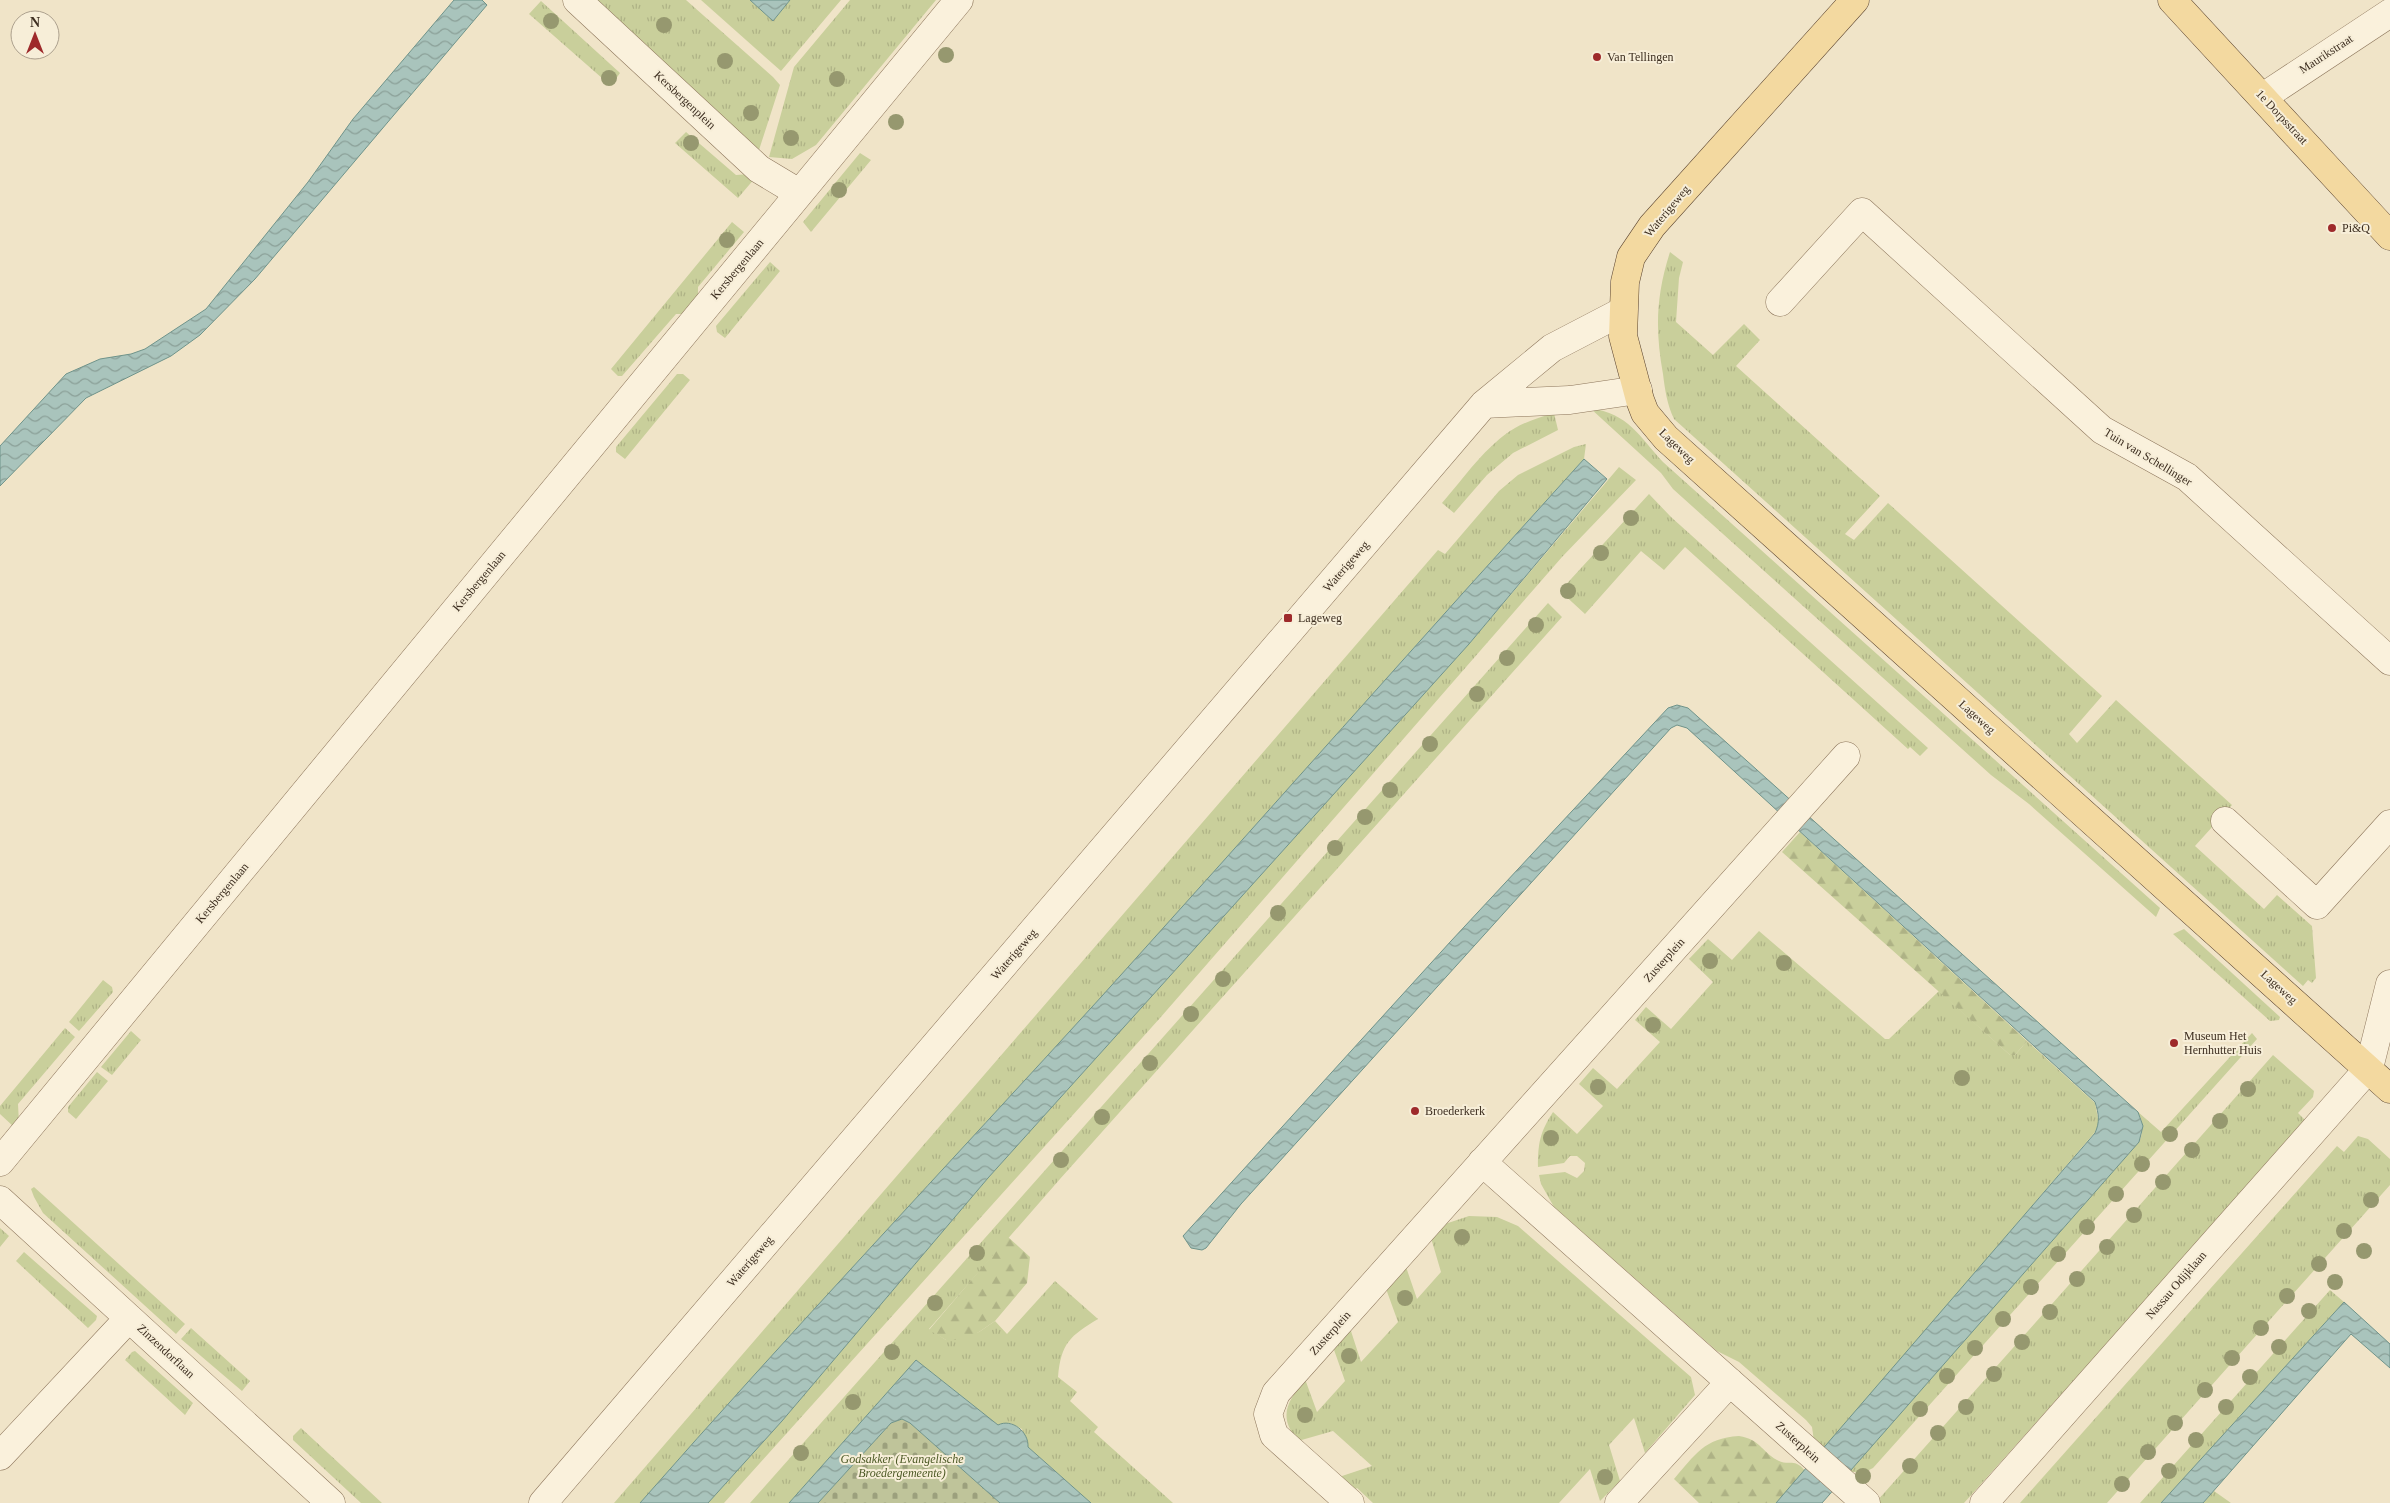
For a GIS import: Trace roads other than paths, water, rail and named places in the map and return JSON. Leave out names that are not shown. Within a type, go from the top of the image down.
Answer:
[{"type":"main road","name":"Waterigeweg","points":[[1623,311],[1624,282],[1632,257],[1652,226],[1855,0]]},
{"type":"main road","name":"1e Dorpsstraat","points":[[2172,0],[2390,236]]},
{"type":"main road","name":"Lageweg","points":[[1623,311],[1623,336],[1638,390],[1646,413],[1666,438],[2379,1066],[2390,1088]]},
{"type":"street","name":"Kersbergenplein","points":[[577,0],[760,169],[799,193]]},
{"type":"street","name":"Kersbergenlaan","points":[[0,1162],[959,0]]},
{"type":"street","name":"Maurikstraat","points":[[2263,97],[2390,13]]},
{"type":"street","name":"Tuin van Schellinger","points":[[1780,302],[1862,212],[2102,430],[2187,477],[2390,661]]},
{"type":"street","name":"Waterigeweg","points":[[544,1503],[1484,404],[1552,348],[1623,311]]},
{"type":"street","points":[[1484,404],[1570,400],[1638,390]]},
{"type":"street","name":"Zusterplein","points":[[1350,1503],[1274,1435],[1268,1414],[1276,1394],[1846,756]]},
{"type":"street","points":[[2225,821],[2317,905],[2390,824]]},
{"type":"street","points":[[2379,1066],[2390,984]]},
{"type":"street","name":"Nassau Odijklaan","points":[[1984,1503],[2379,1066]]},
{"type":"street","name":"Zusterplein","points":[[1482,1162],[1856,1494]]},
{"type":"street","name":"Zinzendorflaan","points":[[0,1200],[331,1503]]},
{"type":"street","points":[[0,1456],[129,1318]]},
{"type":"street","points":[[1619,1503],[1730,1382]]},
{"type":"water","points":[[454,0],[482,0],[487,5],[255,279],[200,335],[171,356],[86,398],[0,486],[0,446],[66,374],[100,359],[131,354],[145,349],[206,309],[308,182],[353,119]]},
{"type":"water","points":[[750,0],[790,0],[773,21]]},
{"type":"water","points":[[1584,459],[1607,479],[1469,644],[988,1178],[782,1421],[708,1503],[640,1503],[812,1312],[1102,996]]},
{"type":"water","points":[[1677,705],[1688,708],[2138,1112],[2143,1126],[2139,1142],[1822,1503],[1776,1503],[2095,1133],[2098,1125],[2098,1114],[2095,1102],[1687,728],[1677,725],[1671,728],[1241,1204],[1206,1248],[1202,1250],[1191,1248],[1183,1236],[1451,941],[1668,708]]},
{"type":"water","points":[[2344,1302],[2390,1344],[2390,1368],[2351,1334],[2203,1503],[2161,1503]]},
{"type":"water","points":[[916,1360],[998,1425],[1009,1423],[1019,1428],[1026,1436],[1028,1447],[1091,1503],[1000,1503],[910,1423],[902,1419],[891,1423],[818,1503],[789,1503]]},
{"type":"place","name":"Van Tellingen","points":[[1597,57]]},
{"type":"place","name":"Pi&Q","points":[[2332,228]]},
{"type":"place","name":"Lageweg","points":[[1288,618]]},
{"type":"place","name":"Museum Het Hernhutter Huis","points":[[2174,1043]]},
{"type":"place","name":"Broederkerk","points":[[1415,1111]]},
{"type":"park label","name":"Godsakker (Evangelische Broedergemeente)","points":[[902,1466]]}]
